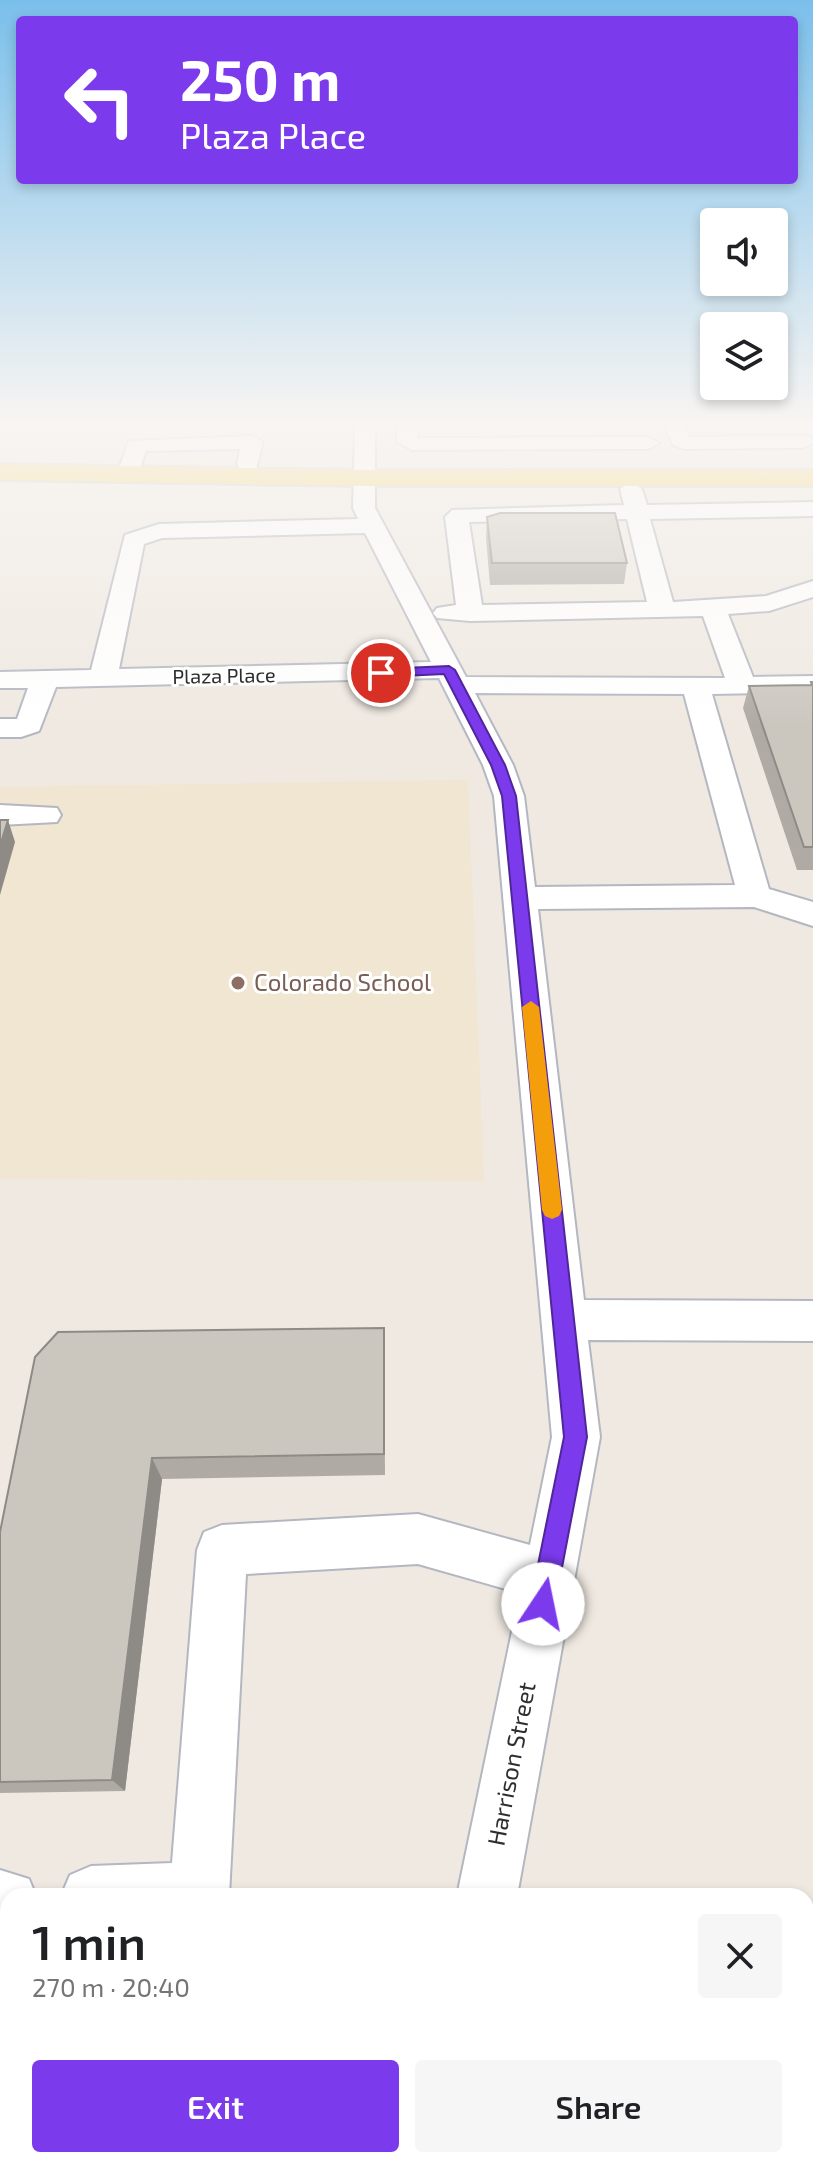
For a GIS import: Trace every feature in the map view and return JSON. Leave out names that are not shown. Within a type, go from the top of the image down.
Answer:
[{"type":"street","points":[[103,678],[133,540],[159,531],[367,526]]},
{"type":"street","name":"Harrison Street","points":[[374,526],[498,765],[509,796],[576,1437],[489,1888]]},
{"type":"street","points":[[459,526],[470,613]]},
{"type":"street","points":[[640,526],[662,609]]},
{"type":"street","points":[[419,613],[713,607],[769,603],[813,589]]},
{"type":"street","points":[[713,607],[742,686]]},
{"type":"street","name":"Plaza Place","points":[[0,680],[453,678],[696,686],[813,684]]},
{"type":"street","points":[[0,728],[29,725],[45,679]]},
{"type":"street","points":[[696,686],[755,896]]},
{"type":"street","points":[[0,815],[46,815]]},
{"type":"street","points":[[519,898],[755,896],[813,914]]},
{"type":"street","points":[[564,1320],[813,1321]]},
{"type":"street","points":[[200,1888],[222,1550],[418,1539],[548,1575]]},
{"type":"shaded area","name":"Colorado School","points":[[468,780],[484,1181],[0,1179],[0,787]]},
{"type":"building","points":[[488,526],[618,526],[627,563],[492,563]]},
{"type":"building","points":[[813,682],[813,847],[804,847],[749,686],[812,685]]},
{"type":"building","points":[[0,820],[8,820],[0,846]]},
{"type":"building","points":[[384,1328],[384,1454],[152,1458],[112,1780],[0,1782],[0,1532],[35,1357],[58,1332]]},
{"type":"slow traffic","points":[[531,1007],[552,1210]]},
{"type":"place","name":"Colorado School","points":[[238,983]]},
{"type":"route","points":[[381,673],[449,670],[498,765],[509,796],[576,1437],[543,1604]]}]
